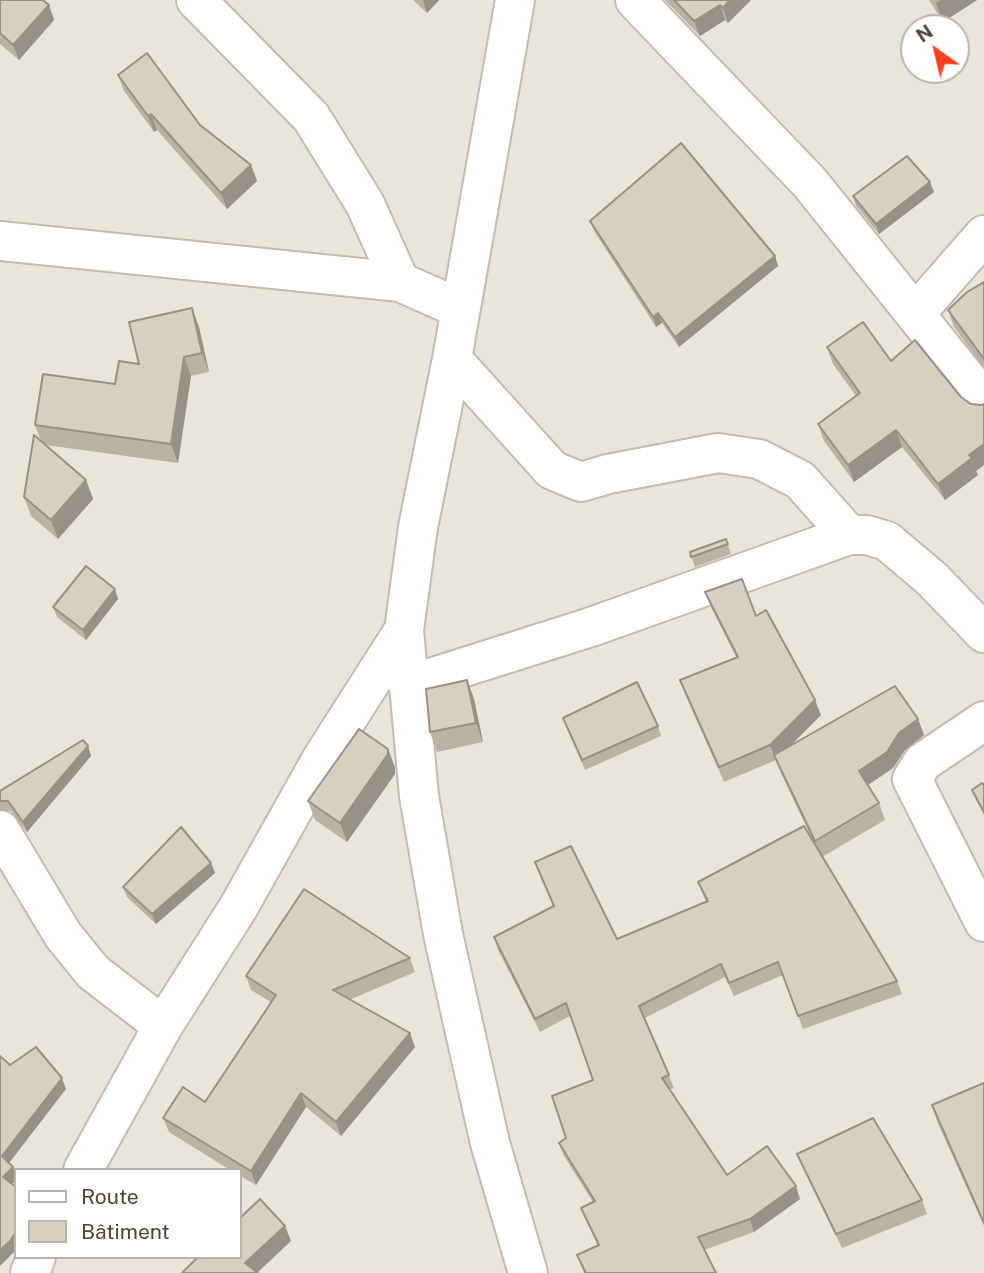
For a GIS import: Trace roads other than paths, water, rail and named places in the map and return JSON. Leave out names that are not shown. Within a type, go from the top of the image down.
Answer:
[{"type":"street","points":[[196,0],[311,117],[365,204],[400,282]]},
{"type":"street","points":[[515,0],[458,308],[452,359],[418,527],[404,630],[419,796],[443,934],[490,1143],[528,1273]]},
{"type":"street","points":[[635,0],[810,183],[984,400]]},
{"type":"street","points":[[915,314],[984,236]]},
{"type":"street","points":[[0,241],[400,282],[458,308]]},
{"type":"street","points":[[452,359],[552,471],[580,482],[718,453],[760,459],[800,480],[849,535]]},
{"type":"street","points":[[408,685],[590,627],[849,535],[867,535],[887,541],[932,579],[984,633]]},
{"type":"street","points":[[84,1168],[163,1026],[238,908],[321,760],[404,630]]},
{"type":"street","points":[[984,721],[923,762],[912,779],[984,922]]},
{"type":"street","points":[[0,830],[63,935],[93,972],[163,1026]]}]
